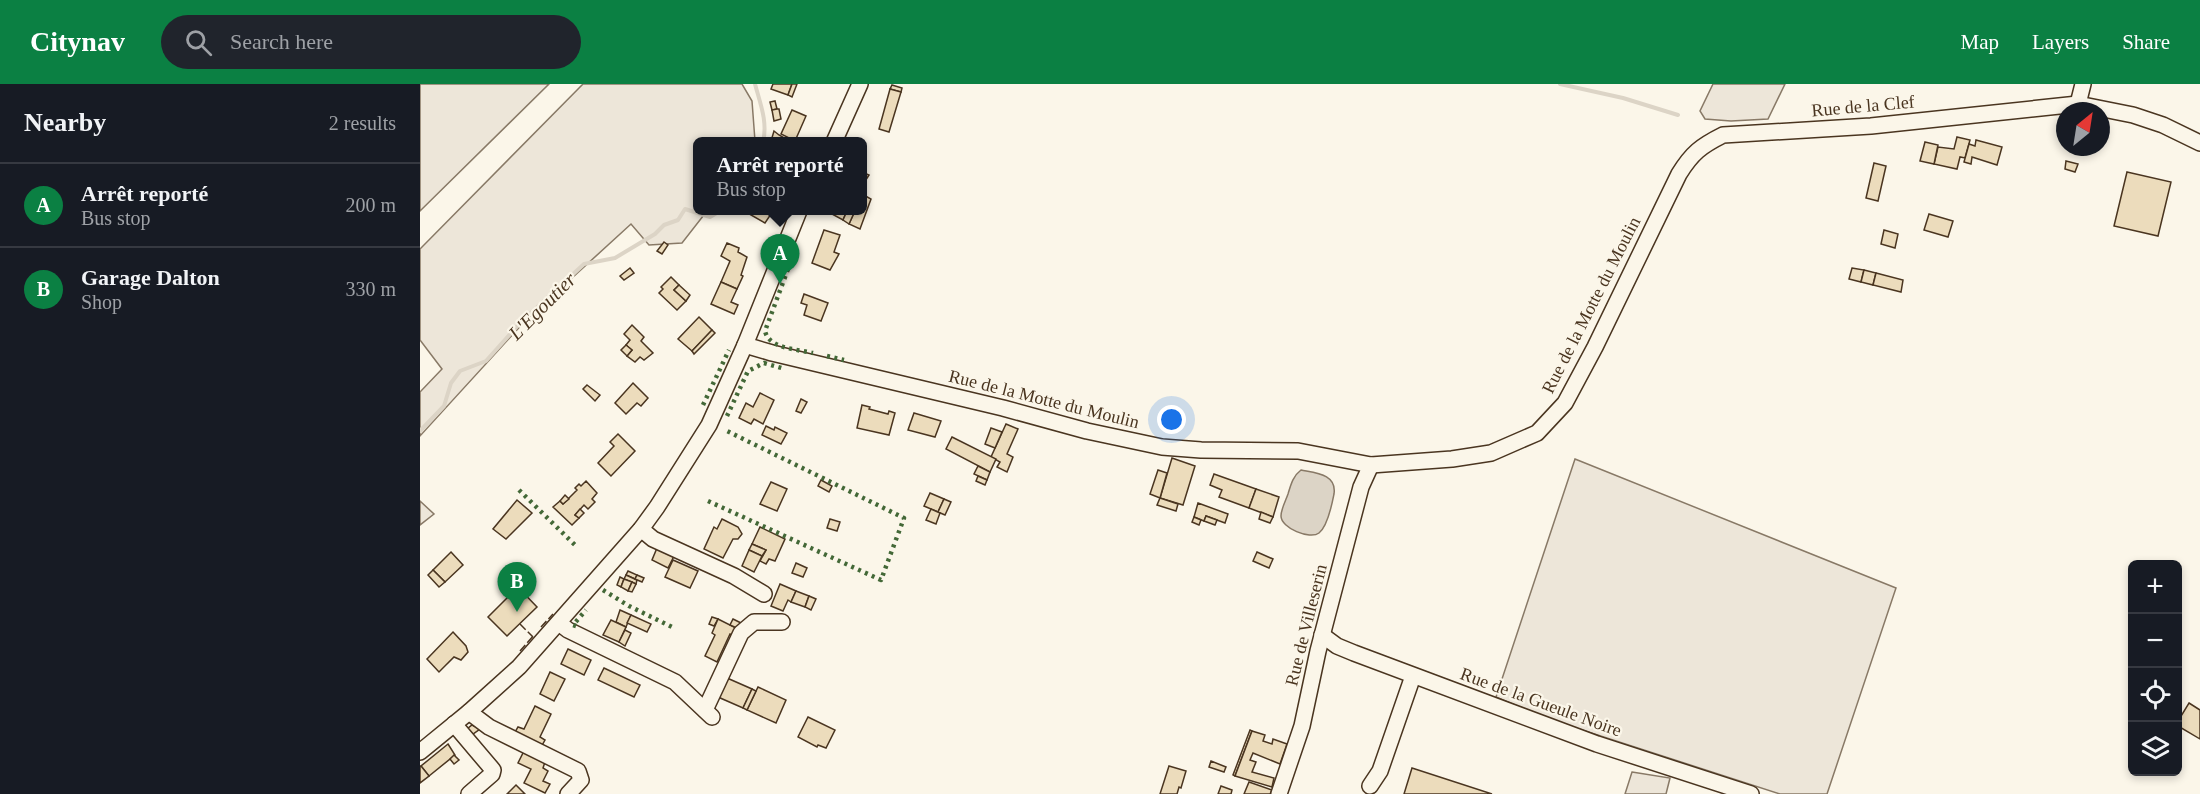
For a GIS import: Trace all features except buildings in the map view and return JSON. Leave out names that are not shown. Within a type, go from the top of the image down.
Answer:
[{"type":"street","points":[[836,137],[860,84]]},
{"type":"street","points":[[2078,102],[2083,84]]},
{"type":"street","name":"Rue de la Clef","points":[[1704,144],[1723,135],[1871,126],[2056,106]]},
{"type":"street","name":"Rue de la Clef","points":[[2110,110],[2163,125],[2200,142]]},
{"type":"street","name":"Rue de la Motte du Moulin","points":[[745,345],[1088,431],[1162,447],[1201,450],[1298,451],[1371,465],[1452,459],[1491,453],[1529,437],[1550,421],[1565,403],[1595,347],[1679,174],[1694,153],[1704,144]]},
{"type":"street","points":[[420,752],[519,667],[641,529],[657,507],[709,424],[745,345],[797,215]]},
{"type":"street","name":"Rue de Villeserin","points":[[1279,794],[1302,726],[1322,635],[1361,487],[1371,465]]},
{"type":"street","points":[[641,529],[653,539],[734,576],[764,594]]},
{"type":"street","points":[[559,623],[568,630],[675,682],[709,714],[741,633],[754,622],[782,622]]},
{"type":"street","name":"Rue de la Gueule Noire","points":[[1322,635],[1345,650],[1413,676],[1597,744],[1751,794]]},
{"type":"street","points":[[1370,786],[1380,771],[1413,676]]},
{"type":"street","points":[[469,712],[489,727],[578,771],[581,780],[568,794]]},
{"type":"street","points":[[454,724],[493,770],[492,774],[469,794]]},
{"type":"shaded area","points":[[420,84],[549,84],[420,211]]},
{"type":"shaded area","points":[[583,84],[742,84],[752,101],[755,137],[693,137],[693,215],[704,215],[682,243],[649,245],[631,224],[526,320],[420,436],[420,392],[442,369],[420,340],[420,249]]},
{"type":"shaded area","points":[[1713,84],[1785,84],[1768,119],[1731,121],[1705,119],[1700,111]]},
{"type":"shaded area","points":[[1575,459],[1896,588],[1827,794],[1780,794],[1545,718],[1496,697]]},
{"type":"shaded area","points":[[1301,470],[1329,478],[1334,487],[1327,520],[1322,530],[1315,535],[1297,532],[1286,525],[1281,516],[1293,480]]},
{"type":"shaded area","points":[[420,501],[434,514],[420,525]]},
{"type":"shaded area","points":[[1632,772],[1670,778],[1666,794],[1625,794]]},
{"type":"waterway","name":"L'Egoutier","points":[[755,84],[764,120],[764,137]]},
{"type":"waterway","points":[[1560,84],[1623,98],[1678,115]]},
{"type":"waterway","name":"L'Egoutier","points":[[420,431],[444,406],[451,383],[460,371],[486,361],[521,322],[584,264],[615,258],[655,234],[664,225],[678,220],[685,209],[693,212]]},
{"type":"waterway","name":"L'Egoutier","points":[[704,215],[710,217],[713,215]]},
{"type":"hedge","points":[[788,269],[765,331],[768,337],[778,345],[813,353]]},
{"type":"hedge","points":[[703,405],[729,350]]},
{"type":"hedge","points":[[827,356],[844,360]]},
{"type":"hedge","points":[[727,416],[748,371],[764,363],[785,369]]},
{"type":"hedge","points":[[708,501],[881,580],[904,518],[727,431]]},
{"type":"hedge","points":[[519,490],[576,546]]},
{"type":"hedge","points":[[603,590],[629,606],[672,627]]},
{"type":"hedge","points":[[576,626],[573,625],[586,610]]},
{"type":"fence","points":[[541,627],[553,614]]},
{"type":"fence","points":[[520,624],[533,637]]},
{"type":"fence","points":[[520,651],[534,635]]},
{"type":"place","name":"Arrêt reporté","points":[[780,284]]},
{"type":"place","name":"Garage Dalton","points":[[517,612]]}]
